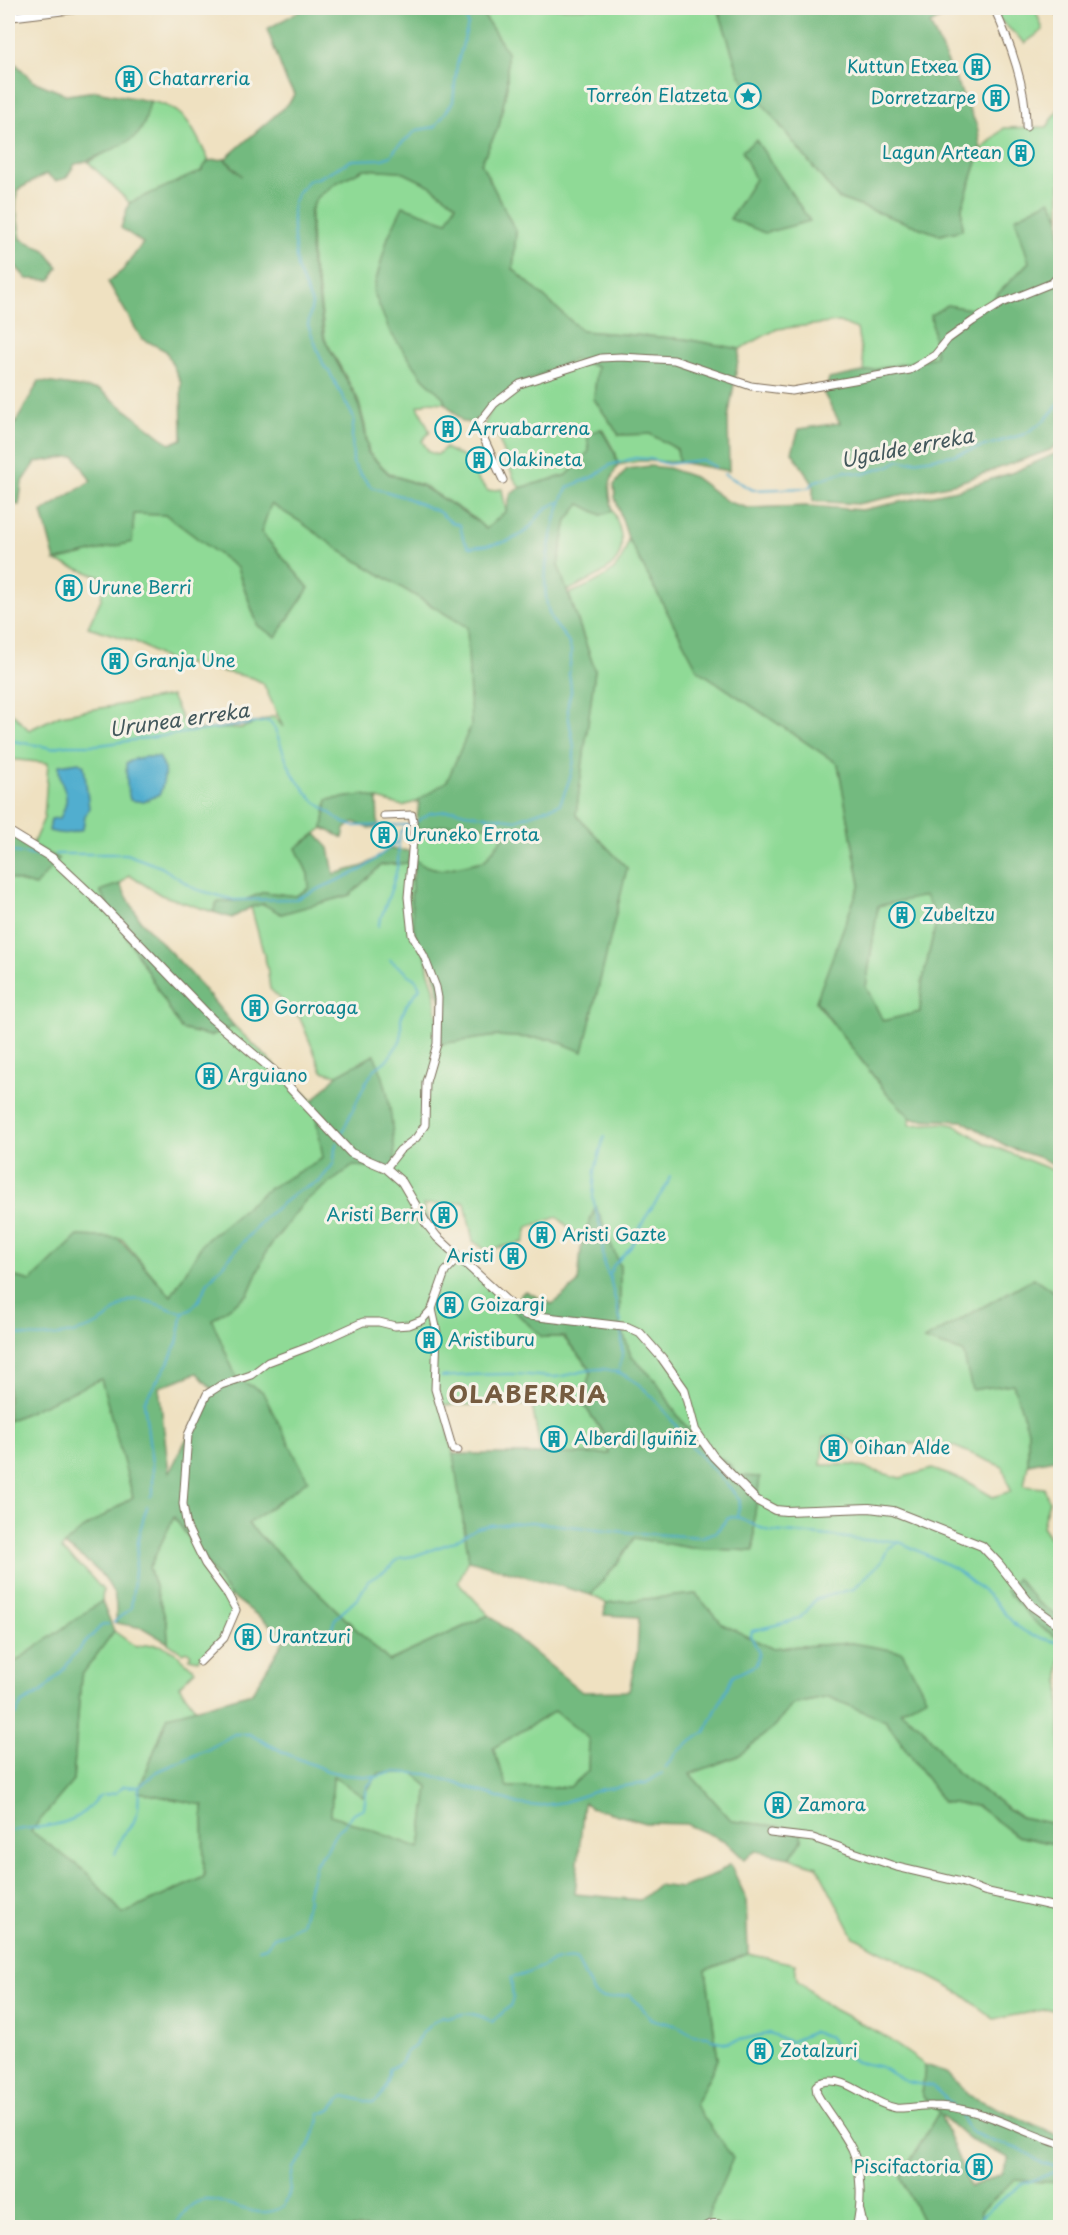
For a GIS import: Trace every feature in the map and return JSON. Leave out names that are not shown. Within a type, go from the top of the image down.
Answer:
[{"type":"street","points":[[8,16],[83,8]]},
{"type":"street","points":[[994,8],[1014,57],[1026,112],[1026,127]]},
{"type":"street","points":[[1055,8],[1060,22]]},
{"type":"street","points":[[503,480],[479,428],[480,422],[494,404],[520,384],[611,357],[674,360],[751,386],[792,391],[909,370],[935,355],[948,339],[1002,303],[1052,283],[1060,274]]},
{"type":"street","points":[[384,816],[412,815],[414,823],[408,897],[412,935],[424,956],[438,998],[437,1044],[426,1082],[425,1125],[416,1138],[400,1150],[386,1168]]},
{"type":"street","points":[[8,831],[52,858],[99,902],[212,1019],[276,1073],[351,1153],[386,1168],[402,1182],[437,1237],[514,1308],[525,1316],[627,1327],[640,1333],[662,1358],[684,1389],[695,1430],[713,1456],[756,1500],[775,1510],[786,1511],[869,1508],[893,1511],[982,1546],[1032,1606],[1060,1626]]},
{"type":"street","points":[[200,1662],[224,1638],[236,1610],[205,1564],[187,1527],[183,1503],[188,1435],[207,1394],[221,1385],[251,1375],[268,1362],[363,1322],[409,1326],[422,1320],[432,1309],[445,1272],[459,1257]]},
{"type":"street","points":[[432,1309],[438,1332],[435,1389],[453,1450],[458,1450]]},
{"type":"street","points":[[770,1833],[813,1838],[897,1868],[1060,1908]]},
{"type":"street","points":[[864,2228],[859,2209],[856,2161],[848,2142],[817,2094],[816,2086],[819,2083],[829,2081],[858,2089],[879,2102],[896,2108],[932,2106],[984,2114],[1032,2135],[1060,2144]]},
{"type":"street","points":[[856,2228],[859,2209]]},
{"type":"street","points":[[703,2228],[709,2223],[720,2224],[726,2228]]},
{"type":"green space","points":[[305,8],[479,8],[507,52],[507,86],[499,126],[481,163],[516,232],[513,269],[582,331],[685,339],[740,349],[728,419],[729,471],[679,462],[677,449],[650,434],[619,435],[594,399],[597,367],[575,359],[520,384],[472,423],[463,422],[445,403],[443,397],[423,378],[390,332],[373,291],[388,237],[403,206],[447,222],[456,204],[429,185],[400,171],[364,169],[336,183],[317,198],[310,211],[311,265],[317,284],[324,339],[357,399],[368,453],[389,474],[422,486],[473,518],[486,529],[506,511],[511,493],[520,488],[567,475],[589,451],[587,434],[601,429],[615,454],[618,465],[610,487],[613,511],[601,515],[580,504],[567,520],[558,565],[595,670],[576,815],[627,868],[583,1052],[551,1039],[497,1036],[440,1044],[441,1001],[433,969],[415,935],[411,897],[415,859],[422,865],[441,870],[484,861],[508,832],[485,826],[462,824],[416,830],[419,800],[447,781],[471,725],[467,627],[341,551],[271,504],[261,532],[309,588],[276,637],[258,626],[237,568],[166,515],[134,514],[132,542],[55,561],[42,512],[91,481],[75,456],[36,462],[22,483],[19,505],[8,503],[8,437],[39,381],[100,390],[170,444],[182,439],[181,383],[166,351],[141,338],[108,282],[123,270],[143,243],[121,228],[129,203],[201,171],[208,161],[224,159],[242,176],[225,159],[288,104],[295,94],[287,83],[267,29]]},
{"type":"green space","points":[[479,8],[718,8],[739,74],[838,198],[940,235],[962,230],[962,207],[981,150],[1004,128],[1047,127],[1060,107],[1060,217],[1050,200],[1029,262],[981,311],[947,305],[936,357],[865,372],[857,329],[839,322],[777,329],[740,349],[685,339],[582,331],[513,269],[516,232],[481,163],[499,126],[507,86],[507,52]]},
{"type":"green space","points":[[718,8],[959,8],[930,24],[977,126],[981,150],[962,207],[962,230],[940,235],[838,198],[739,74]]},
{"type":"green space","points":[[987,8],[1035,8],[1043,30],[1025,43]]},
{"type":"green space","points":[[15,63],[33,81],[67,95],[96,91],[150,101],[142,128],[136,136],[116,148],[75,164],[66,178],[56,181],[46,174],[17,190],[16,209],[21,239],[45,250],[58,267],[51,280],[27,279],[8,258],[8,75]]},
{"type":"green space","points":[[150,101],[173,109],[188,122],[209,161],[203,171],[130,203],[88,162],[135,137],[144,124]]},
{"type":"green space","points":[[756,140],[810,221],[765,233],[730,219],[755,179],[742,151]]},
{"type":"green space","points":[[363,169],[400,171],[429,185],[456,204],[447,222],[423,378],[444,397],[445,403],[429,402],[418,406],[430,432],[422,441],[429,452],[437,455],[445,448],[469,460],[477,478],[488,491],[502,489],[506,511],[487,530],[474,518],[424,486],[390,474],[369,453],[358,399],[325,339],[318,284],[312,265],[311,211],[317,198],[336,183]]},
{"type":"green space","points":[[1050,200],[1060,218],[1060,442],[1050,450],[957,483],[857,504],[813,501],[813,484],[792,452],[799,429],[840,423],[824,394],[829,379],[936,357],[931,315],[947,305],[981,311],[1029,262],[1015,218]]},
{"type":"green space","points":[[575,359],[597,367],[594,399],[619,435],[650,434],[677,449],[679,462],[639,461],[618,465],[616,454],[602,429],[588,434],[590,451],[568,475],[520,488],[514,479],[498,437],[484,425],[494,404],[520,384]]},
{"type":"green space","points":[[1060,449],[1060,1168],[1041,1158],[1010,1148],[963,1121],[912,1119],[885,1091],[816,1001],[860,884],[838,764],[698,670],[628,538],[615,497],[614,485],[627,469],[649,466],[668,468],[694,477],[728,502],[748,508],[808,506],[862,510],[957,490],[1014,472],[1057,453]],"holes":[[[925,896],[937,918],[922,984],[920,1012],[883,1021],[866,987],[878,906]]]},
{"type":"green space","points":[[271,503],[468,627],[473,725],[449,781],[421,800],[403,806],[364,795],[327,800],[323,828],[296,848],[308,874],[310,888],[296,896],[264,892],[245,900],[217,902],[213,912],[161,895],[129,875],[120,884],[100,891],[181,1029],[210,1036],[234,1026],[313,1101],[324,1158],[268,1189],[203,1243],[171,1297],[121,1238],[78,1236],[31,1281],[8,1275],[8,878],[35,886],[33,843],[44,818],[48,763],[8,759],[8,709],[29,730],[60,715],[171,696],[187,730],[242,728],[274,716],[283,727],[263,683],[253,678],[165,659],[136,642],[88,627],[101,599],[104,578],[55,561],[132,542],[134,514],[166,515],[237,568],[258,626],[309,588],[261,532]]},
{"type":"green space","points":[[580,503],[601,515],[613,511],[620,528],[622,542],[620,553],[614,563],[595,577],[567,591],[558,565],[567,520]]},
{"type":"green space","points":[[628,538],[698,670],[838,764],[860,884],[816,1002],[885,1091],[910,1116],[910,1125],[945,1123],[955,1125],[985,1143],[1060,1173],[1060,1296],[1034,1278],[925,1340],[964,1352],[1013,1383],[1028,1430],[1028,1464],[1024,1486],[1044,1488],[1049,1501],[1042,1526],[1060,1553],[1060,1618],[1036,1601],[1017,1578],[1039,1626],[1060,1639],[1060,1825],[1021,1817],[956,1772],[921,1726],[900,1711],[852,1643],[771,1648],[722,1624],[696,1594],[606,1603],[591,1595],[619,1561],[634,1538],[691,1548],[754,1551],[754,1519],[760,1477],[737,1476],[730,1465],[700,1445],[675,1412],[657,1382],[631,1356],[620,1324],[620,1266],[595,1208],[582,1239],[557,1217],[528,1227],[524,1242],[486,1250],[473,1241],[465,1202],[423,1205],[435,1237],[542,1337],[563,1337],[591,1370],[582,1402],[607,1439],[609,1454],[541,1454],[532,1405],[443,1405],[455,1464],[469,1560],[458,1582],[489,1615],[389,1661],[248,1524],[237,1380],[212,1320],[248,1294],[267,1250],[304,1202],[353,1166],[395,1168],[375,1055],[337,1075],[322,1071],[300,1018],[270,989],[267,966],[251,907],[263,903],[282,914],[314,904],[381,865],[408,863],[429,973],[434,988],[440,1044],[497,1036],[551,1039],[583,1051],[627,868],[576,815],[595,670],[569,594],[608,575],[621,560]],"holes":[[[842,1435],[861,1448],[925,1443],[953,1446],[1003,1467],[1011,1491],[993,1497],[966,1481],[932,1469],[900,1478],[854,1465],[821,1465],[824,1437]]]},
{"type":"green space","points":[[364,795],[377,799],[378,827],[368,828],[354,822],[345,829],[343,838],[323,828],[327,800]]},
{"type":"green space","points":[[448,823],[489,826],[508,831],[484,861],[441,870],[422,865],[415,859],[416,830]]},
{"type":"green space","points":[[8,832],[59,859],[35,886],[8,878]]},
{"type":"green space","points":[[316,834],[329,848],[334,874],[364,866],[389,849],[410,851],[408,863],[381,865],[350,895],[281,914],[263,904],[251,907],[232,918],[213,912],[217,902],[245,900],[264,892],[296,896],[309,888],[308,874],[296,848]]},
{"type":"green space","points":[[120,884],[140,920],[192,975],[234,1026],[210,1036],[181,1029],[100,891]]},
{"type":"green space","points":[[925,896],[937,918],[922,984],[920,1012],[883,1021],[866,987],[878,905]]},
{"type":"green space","points":[[374,1055],[388,1096],[396,1168],[353,1166],[304,1202],[267,1250],[248,1294],[212,1320],[237,1379],[262,1391],[308,1480],[248,1524],[389,1661],[489,1615],[582,1692],[629,1691],[637,1653],[639,1617],[604,1615],[606,1603],[696,1594],[722,1624],[771,1648],[852,1643],[902,1652],[926,1697],[900,1711],[921,1726],[956,1772],[1020,1817],[1060,1825],[1060,1845],[1017,1836],[977,1806],[943,1802],[886,1721],[829,1697],[792,1705],[775,1726],[738,1756],[690,1774],[732,1821],[800,1829],[802,1840],[790,1858],[756,1851],[744,1859],[725,1841],[686,1824],[646,1823],[590,1807],[584,1802],[575,1894],[640,1900],[658,1885],[681,1888],[715,1875],[730,1864],[746,1898],[748,1954],[706,1970],[718,2059],[695,2105],[733,2158],[703,2227],[461,2228],[440,2223],[437,2228],[8,2227],[8,1667],[102,1601],[114,1631],[81,1676],[73,1781],[31,1831],[86,1872],[123,1914],[204,1877],[203,1805],[138,1792],[168,1716],[252,1693],[286,1637],[229,1594],[174,1517],[149,1568],[167,1623],[168,1643],[143,1628],[116,1623],[116,1602],[105,1579],[93,1566],[64,1545],[80,1531],[133,1497],[101,1379],[8,1421],[8,1275],[31,1281],[78,1236],[118,1238],[171,1296],[203,1243],[268,1189],[323,1158],[313,1101],[337,1075]],"holes":[[[197,1373],[212,1389],[169,1473],[159,1387]],[[555,1711],[589,1739],[588,1771],[570,1787],[507,1787],[493,1748]],[[379,1773],[414,1773],[428,1787],[420,1848],[331,1815],[333,1776],[363,1797]]]},
{"type":"green space","points":[[596,1207],[620,1266],[620,1324],[631,1356],[657,1382],[675,1412],[700,1445],[730,1465],[737,1476],[760,1477],[754,1519],[754,1551],[691,1548],[634,1538],[619,1561],[591,1595],[469,1560],[453,1454],[609,1454],[607,1438],[582,1402],[591,1370],[564,1337],[542,1337],[509,1306],[525,1291],[552,1304],[578,1283],[582,1239]]},
{"type":"green space","points":[[1034,1278],[1060,1296],[1060,1458],[1028,1464],[1028,1430],[1013,1384],[972,1390],[963,1352],[924,1340]]},
{"type":"green space","points":[[101,1378],[133,1497],[80,1531],[61,1549],[103,1590],[102,1601],[8,1667],[8,1421]]},
{"type":"green space","points":[[174,1517],[229,1594],[236,1612],[223,1636],[198,1660],[189,1658],[191,1654],[186,1651],[182,1653],[168,1643],[167,1623],[149,1568]]},
{"type":"green space","points":[[1017,1578],[1036,1601],[1060,1618],[1060,1639],[1039,1626],[1006,1591]]},
{"type":"green space","points":[[114,1631],[136,1647],[155,1645],[168,1648],[195,1670],[179,1686],[196,1709],[168,1716],[138,1792],[203,1805],[204,1877],[123,1914],[86,1872],[30,1831],[73,1781],[81,1676]]},
{"type":"green space","points":[[829,1697],[886,1721],[943,1802],[977,1806],[1017,1836],[1060,1845],[1060,2011],[1049,2009],[994,2019],[960,1993],[854,1937],[817,1866],[790,1858],[802,1840],[800,1829],[732,1821],[690,1774],[738,1756],[775,1726],[792,1705]]},
{"type":"green space","points":[[555,1711],[589,1739],[588,1771],[570,1787],[506,1787],[493,1748]]},
{"type":"green space","points":[[414,1773],[428,1787],[420,1849],[331,1815],[333,1775]]},
{"type":"green space","points":[[748,1954],[795,1964],[797,1980],[828,2006],[881,2034],[925,2065],[922,2096],[939,2112],[901,2177],[925,2227],[703,2227],[695,2105],[718,2059],[706,1970]]},
{"type":"green space","points":[[925,2065],[949,2074],[968,2095],[1060,2136],[1060,2183],[1015,2180],[981,2211],[980,2227],[925,2227],[901,2177],[939,2112],[922,2096]],"holes":[[[940,2114],[970,2140],[1009,2158],[1001,2174],[970,2187]]]},
{"type":"green space","points":[[1015,2180],[1060,2183],[1060,2227],[980,2228],[980,2211]]},
{"type":"water","points":[[145,757],[159,757],[164,766],[160,794],[144,802],[130,800],[126,763]]},
{"type":"water","points":[[79,762],[84,766],[89,808],[83,829],[66,833],[49,831],[51,819],[60,818],[66,801],[59,765]]},
{"type":"waterway","points":[[458,11],[467,17],[468,25],[457,65],[453,102],[435,127],[417,130],[396,148],[391,156],[382,159],[352,160],[318,178],[309,180],[298,192],[293,205],[293,227],[297,268],[312,304],[308,325],[324,366],[354,418],[353,463],[371,487],[404,497],[439,512],[451,522],[460,525],[463,538],[469,547],[518,537],[547,508],[560,502]]},
{"type":"waterway","name":"Ugalde erreka","points":[[724,474],[753,490],[808,488],[816,481],[846,471],[863,474],[889,466],[899,460],[907,462],[954,455],[1025,434],[1044,421],[1060,403]]},
{"type":"waterway","name":"Ugalde erreka","points":[[416,822],[430,813],[455,810],[516,820],[560,804],[574,761],[568,711],[571,692],[569,674],[571,654],[568,642],[552,620],[547,606],[546,572],[556,516],[568,487],[595,476],[610,465],[635,458],[668,464],[702,460],[715,467]]},
{"type":"waterway","name":"Urunea erreka","points":[[8,740],[52,748],[65,745],[99,745],[269,721],[275,729],[296,779],[312,799],[342,822],[353,826],[408,825]]},
{"type":"waterway","points":[[378,926],[398,863],[401,831],[411,824]]},
{"type":"waterway","points":[[55,854],[126,854],[161,867],[195,889],[234,900],[296,899],[363,869],[397,842]]},
{"type":"waterway","points":[[8,851],[38,856]]},
{"type":"waterway","points":[[340,1137],[366,1082],[375,1069],[388,1059],[401,1040],[401,1018],[407,1004],[420,988],[416,980],[390,960]]},
{"type":"waterway","points":[[604,1137],[595,1170],[593,1198],[601,1229],[604,1265],[610,1278],[621,1323]]},
{"type":"waterway","points":[[8,1330],[17,1334],[42,1337],[82,1330],[94,1326],[125,1303],[134,1300],[148,1301],[183,1313],[190,1310],[199,1300],[208,1282],[265,1217],[298,1191],[319,1182],[334,1163],[337,1142]]},
{"type":"waterway","points":[[610,1275],[613,1266],[631,1247],[670,1176]]},
{"type":"waterway","points":[[150,1497],[153,1493],[153,1471],[144,1402],[168,1363],[177,1343],[183,1313]]},
{"type":"waterway","points":[[618,1373],[622,1358],[622,1331]]},
{"type":"waterway","points":[[441,1377],[510,1374],[555,1377],[600,1369],[614,1371],[628,1377],[652,1396],[695,1451],[734,1493],[740,1501],[737,1517]]},
{"type":"waterway","points":[[114,1622],[131,1608],[139,1534],[147,1506]]},
{"type":"waterway","points":[[325,1635],[335,1619],[358,1598],[368,1581],[385,1571],[400,1558],[414,1556],[453,1542],[477,1528],[531,1522],[635,1533],[701,1537],[716,1532],[727,1519],[732,1517],[740,1518],[770,1531],[902,1543],[956,1569],[989,1596],[1017,1627],[1033,1636],[1060,1643]]},
{"type":"waterway","points":[[665,1768],[677,1752],[705,1732],[733,1676],[756,1665],[759,1653],[751,1636],[752,1631],[799,1619],[816,1599],[853,1589],[882,1561],[888,1548],[899,1542]]},
{"type":"waterway","points":[[8,1717],[15,1715],[22,1703],[42,1692],[101,1626],[108,1624]]},
{"type":"waterway","points":[[104,1795],[116,1793],[123,1786],[139,1787],[156,1772],[207,1750],[234,1734],[249,1734],[287,1754],[328,1771],[345,1775],[376,1777],[393,1772],[428,1774],[519,1804],[538,1806],[564,1802],[602,1789],[646,1783],[662,1773]]},
{"type":"waterway","points":[[259,1949],[266,1947],[274,1937],[301,1924],[316,1863],[326,1851],[336,1832],[345,1825],[352,1814],[364,1808],[367,1787],[376,1777]]},
{"type":"waterway","points":[[115,1854],[122,1836],[133,1824],[138,1810],[139,1787]]},
{"type":"waterway","points":[[8,1831],[69,1821],[81,1815],[101,1795]]},
{"type":"waterway","points":[[175,2228],[186,2210],[198,2202],[211,2200],[254,2212],[269,2212],[284,2206],[289,2194],[293,2168],[304,2155],[317,2128],[320,2114],[331,2110],[345,2096],[373,2103],[386,2088],[389,2069],[400,2063],[406,2052],[415,2046],[422,2033],[442,2016],[470,2014],[492,2022],[510,2006],[513,1998],[511,1978],[569,1958],[576,1959],[594,1994],[602,1998],[630,1995],[650,2019],[678,2026],[693,2035],[708,2036],[712,2040],[727,2043],[770,2033],[790,2042],[813,2032],[830,2037],[840,2054],[857,2062],[881,2067],[907,2082],[932,2086],[953,2105]]},
{"type":"waterway","points":[[959,2112],[971,2132],[1022,2150],[1043,2164],[1060,2167]]},
{"type":"waterway","points":[[974,2228],[982,2216],[1020,2185],[1060,2170]]},
{"type":"place","name":"Kuttun Etxea","points":[[977,67]]},
{"type":"place","name":"Chatarreria","points":[[129,79]]},
{"type":"place","name":"Torreón Elatzeta","points":[[748,96]]},
{"type":"place","name":"Dorretzarpe","points":[[996,98]]},
{"type":"place","name":"Lagun Artean","points":[[1021,153]]},
{"type":"place","name":"Arruabarrena","points":[[448,429]]},
{"type":"place","name":"Olakineta","points":[[479,460]]},
{"type":"place","name":"Urune Berri","points":[[69,588]]},
{"type":"place","name":"Granja Une","points":[[115,661]]},
{"type":"place","name":"Uruneko Errota","points":[[384,835]]},
{"type":"place","name":"Zubeltzu","points":[[902,915]]},
{"type":"place","name":"Gorroaga","points":[[255,1008]]},
{"type":"place","name":"Arguiano","points":[[209,1076]]},
{"type":"place","name":"Aristi Berri","points":[[444,1215]]},
{"type":"place","name":"Aristi Gazte","points":[[542,1235]]},
{"type":"place","name":"Aristi","points":[[513,1256]]},
{"type":"place","name":"Goizargi","points":[[450,1305]]},
{"type":"place","name":"Aristiburu","points":[[429,1340]]},
{"type":"place","name":"Alberdi Iguiñiz","points":[[554,1439]]},
{"type":"place","name":"Oihan Alde","points":[[834,1448]]},
{"type":"place","name":"Urantzuri","points":[[248,1637]]},
{"type":"place","name":"Zamora","points":[[778,1805]]},
{"type":"place","name":"Zotalzuri","points":[[760,2051]]},
{"type":"place","name":"Piscifactoria","points":[[979,2167]]},
{"type":"district","name":"OLABERRIA","points":[[528,1395]]}]
